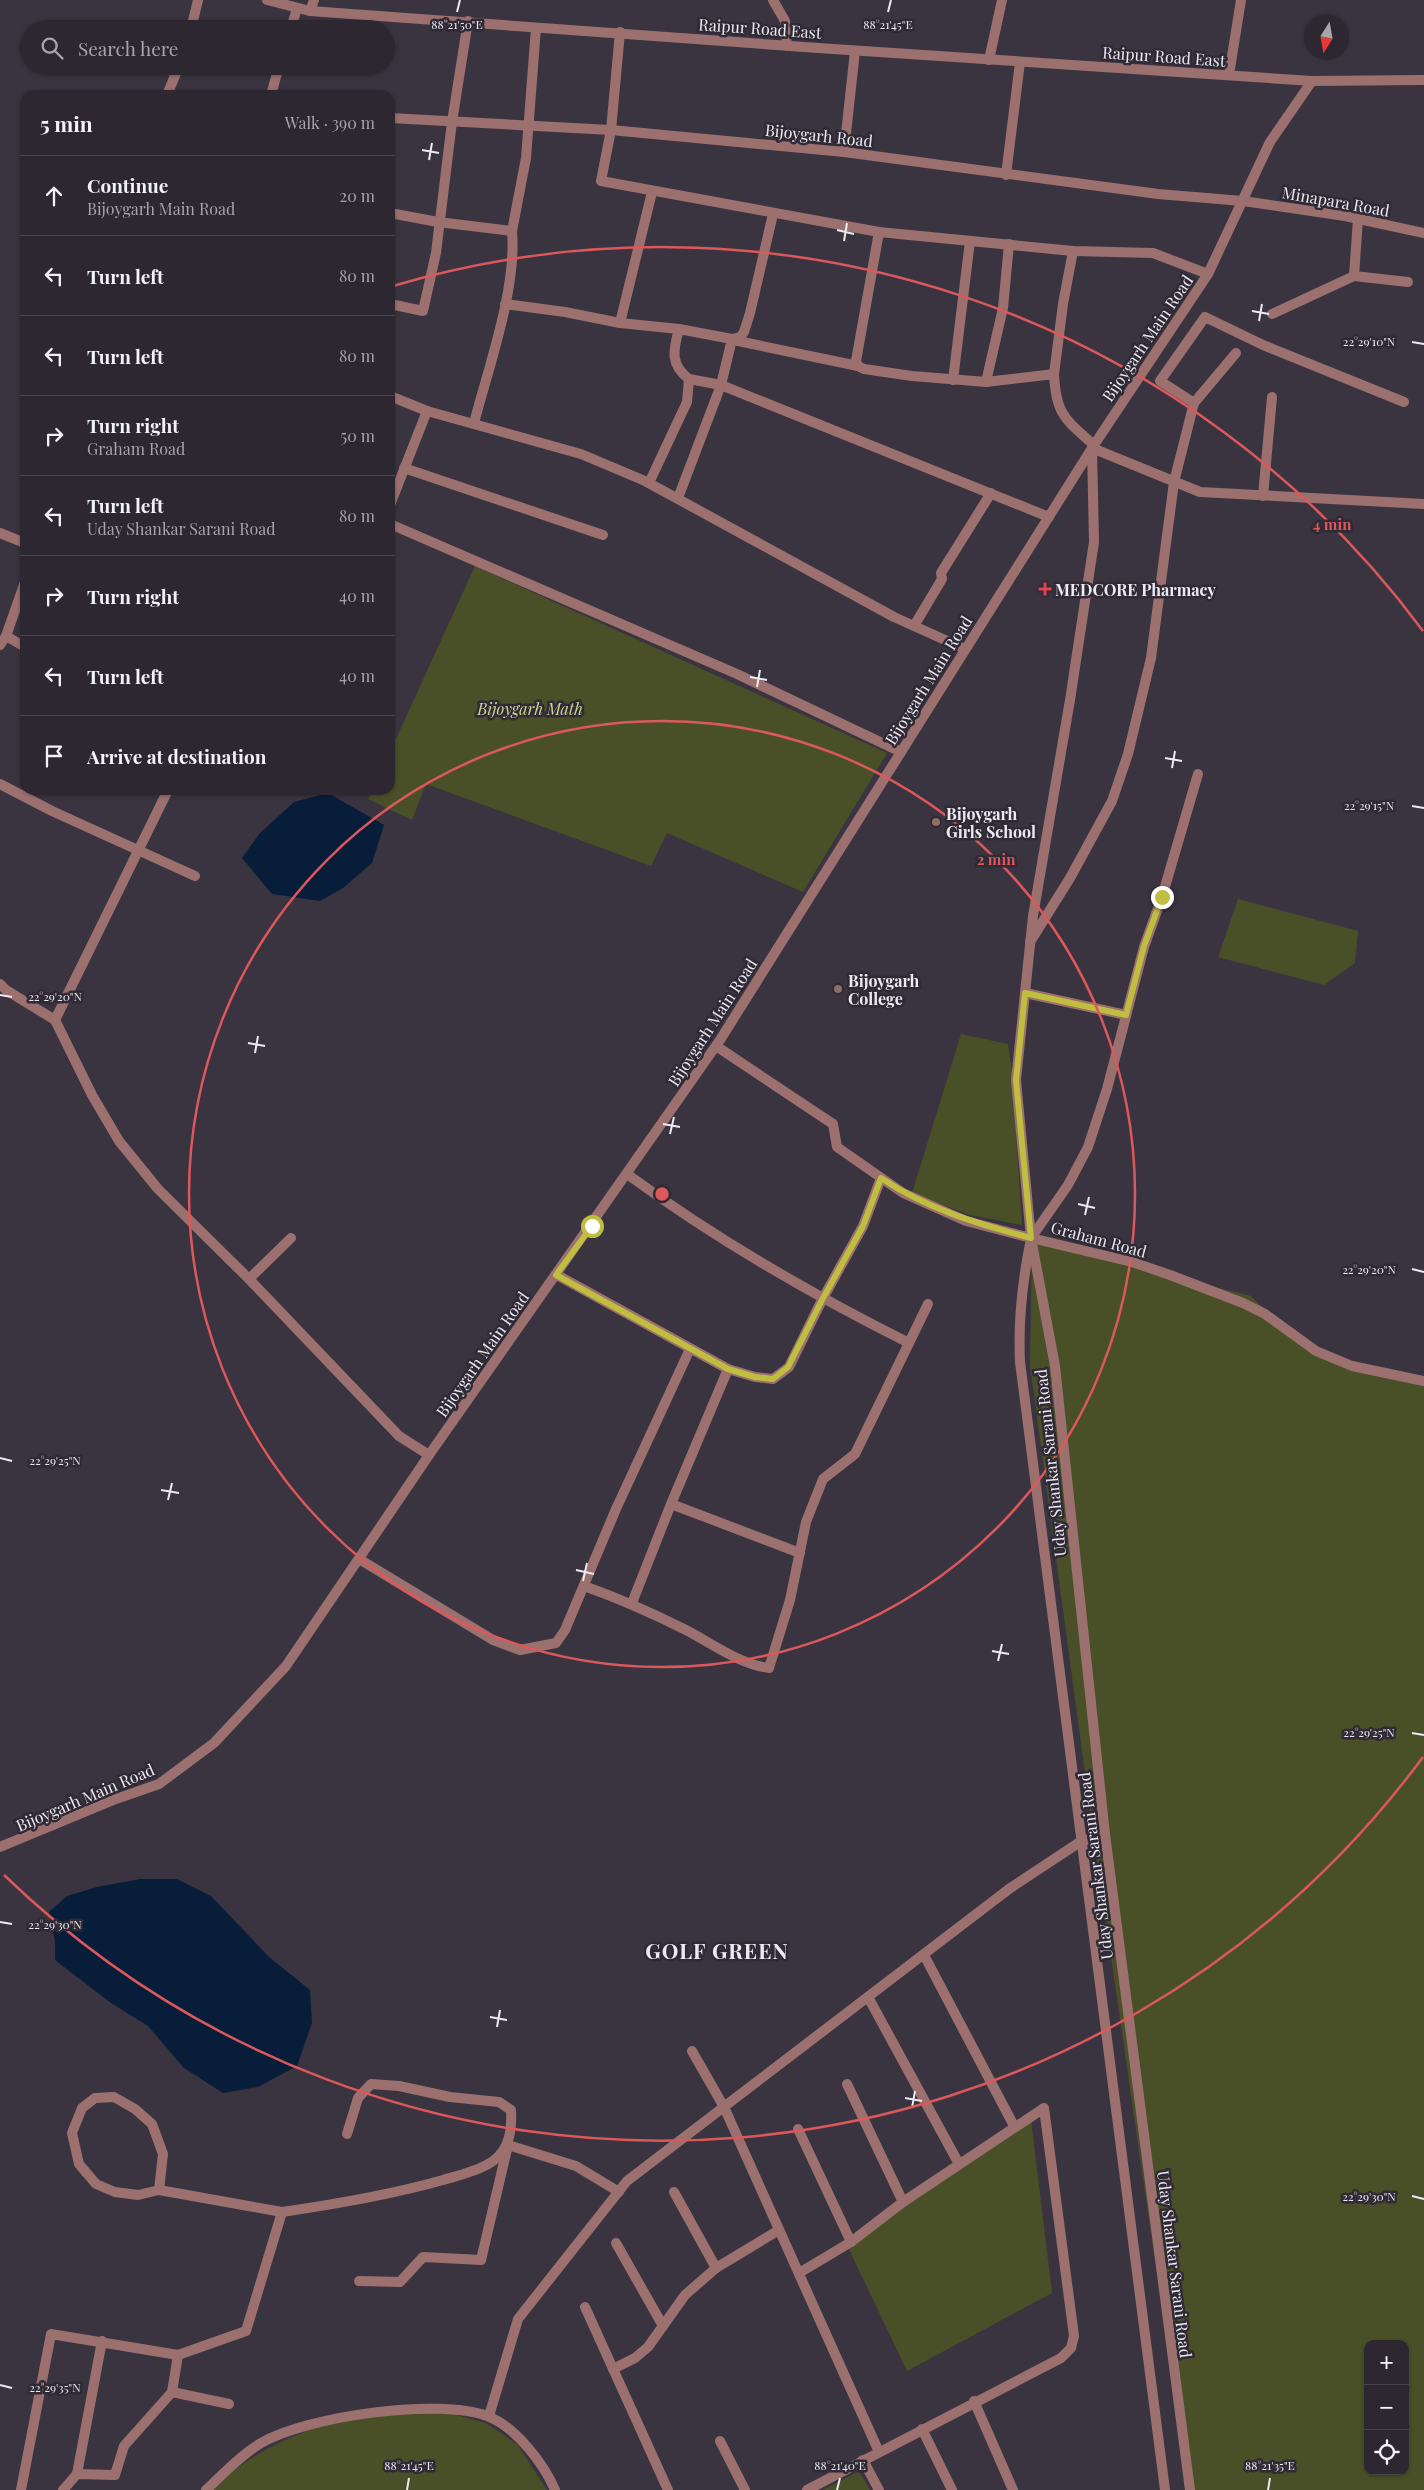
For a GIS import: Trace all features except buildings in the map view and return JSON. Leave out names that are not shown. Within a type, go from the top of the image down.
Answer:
[{"type":"street","points":[[193,20],[198,0]]},
{"type":"street","name":"Raipur Road East","points":[[267,0],[310,11],[468,21],[536,28],[620,32],[787,46],[1312,81]]},
{"type":"street","points":[[310,11],[314,0]]},
{"type":"street","points":[[773,0],[785,21],[787,46]]},
{"type":"street","points":[[989,60],[1002,0]]},
{"type":"street","points":[[1229,75],[1241,0]]},
{"type":"street","points":[[293,20],[297,8]]},
{"type":"street","points":[[395,305],[424,312],[436,254],[438,222],[468,21]]},
{"type":"street","points":[[474,423],[505,304],[514,247],[512,231],[530,127],[536,28]]},
{"type":"street","points":[[620,32],[611,130],[601,181],[652,192],[879,232],[1073,251],[1153,253],[1208,274]]},
{"type":"street","points":[[844,152],[855,50]]},
{"type":"street","points":[[1006,175],[1020,62]]},
{"type":"street","points":[[168,90],[176,75]]},
{"type":"street","points":[[273,90],[277,75]]},
{"type":"street","points":[[1312,81],[1424,80]]},
{"type":"street","name":"Bijoygarh Main Road","points":[[0,1847],[116,1799],[160,1784],[214,1743],[286,1666],[429,1455],[716,1046],[1093,447],[1208,274],[1270,142],[1312,81]]},
{"type":"street","name":"Bijoygarh Road","points":[[395,118],[611,130],[844,152],[1158,194],[1243,201]]},
{"type":"street","points":[[620,323],[652,192]]},
{"type":"street","name":"Minapara Road","points":[[1243,201],[1358,219],[1424,233]]},
{"type":"street","points":[[395,214],[438,222],[512,231]]},
{"type":"street","points":[[732,339],[740,337],[747,323],[773,214]]},
{"type":"street","points":[[1354,276],[1358,219]]},
{"type":"street","points":[[858,366],[856,361],[879,232]]},
{"type":"street","points":[[953,380],[970,240]]},
{"type":"street","points":[[986,382],[1003,308],[1009,244]]},
{"type":"street","points":[[1073,251],[1063,304],[1054,374],[1055,394],[1060,412],[1093,447],[1200,492],[1424,504]]},
{"type":"street","points":[[1272,314],[1354,276],[1408,282]]},
{"type":"street","points":[[505,304],[564,312],[620,323],[679,329],[858,366],[864,369],[912,376],[986,382],[1054,374]]},
{"type":"street","points":[[1194,403],[1160,381],[1205,317],[1263,345],[1404,402]]},
{"type":"street","points":[[679,329],[673,349],[679,371],[689,379],[721,385],[1049,517]]},
{"type":"street","points":[[678,498],[721,385],[732,339]]},
{"type":"street","points":[[1030,942],[1070,878],[1112,801],[1128,754],[1156,633],[1174,482],[1194,403],[1236,353]]},
{"type":"street","points":[[649,483],[687,402],[689,379]]},
{"type":"street","points":[[1263,496],[1272,397]]},
{"type":"street","points":[[395,398],[427,411],[581,454],[649,483],[914,626],[965,649]]},
{"type":"street","points":[[395,492],[427,411]]},
{"type":"street","name":"Uday Shankar Sarani Road","points":[[1093,447],[1094,542],[1030,942],[1016,1080],[1031,1238],[1055,1366],[1105,1834],[1190,2490]]},
{"type":"street","points":[[404,468],[603,535]]},
{"type":"street","points":[[914,626],[942,579],[941,572],[991,493]]},
{"type":"street","points":[[395,526],[737,674],[901,752]]},
{"type":"street","points":[[0,532],[20,541]]},
{"type":"street","points":[[0,645],[6,636],[20,596]]},
{"type":"street","points":[[6,636],[20,644]]},
{"type":"street","points":[[1031,1238],[1068,1185],[1088,1147],[1107,1089],[1144,946],[1162,897],[1198,774]]},
{"type":"street","points":[[0,784],[20,794]]},
{"type":"street","points":[[22,795],[195,876]]},
{"type":"street","points":[[55,1020],[166,795]]},
{"type":"street","points":[[0,984],[6,990],[55,1020],[92,1095],[118,1141],[158,1189],[249,1279],[399,1436],[429,1455]]},
{"type":"street","points":[[1025,993],[1126,1015]]},
{"type":"street","name":"Graham Road","points":[[716,1046],[833,1124],[837,1147],[903,1193],[966,1221],[1132,1262],[1170,1275],[1243,1303],[1265,1314],[1316,1351],[1352,1366],[1424,1381]]},
{"type":"street","points":[[627,1174],[708,1232],[822,1300],[909,1343]]},
{"type":"street","points":[[556,1275],[728,1369],[755,1377],[773,1379],[788,1367],[863,1226],[881,1178]]},
{"type":"street","points":[[249,1279],[290,1238]]},
{"type":"street","name":"Uday Shankar Sarani Road","points":[[1031,1238],[1018,1323],[1020,1362],[1080,1842],[1114,2079],[1165,2490]]},
{"type":"street","points":[[584,1586],[632,1603],[734,1657],[769,1668],[790,1600],[806,1522],[823,1479],[855,1454],[928,1304]]},
{"type":"street","points":[[359,1559],[493,1640],[520,1650],[556,1643],[565,1630],[616,1509],[690,1349]]},
{"type":"street","points":[[632,1603],[728,1369]]},
{"type":"street","points":[[671,1504],[800,1553]]},
{"type":"street","points":[[488,2416],[518,2319],[627,2181],[1009,1889],[1080,1842],[1105,1834]]},
{"type":"street","points":[[924,1955],[1014,2126]]},
{"type":"street","points":[[868,1997],[959,2164]]},
{"type":"street","points":[[692,2051],[724,2107],[879,2452]]},
{"type":"street","points":[[348,2134],[358,2098],[372,2084],[399,2086],[450,2097],[499,2102],[511,2110],[512,2128],[481,2260],[423,2257],[400,2282],[359,2282]]},
{"type":"street","points":[[847,2084],[903,2202]]},
{"type":"street","points":[[160,2190],[163,2154],[152,2124],[135,2109],[114,2097],[95,2098],[82,2108],[72,2133],[79,2164],[96,2184],[115,2192],[138,2196],[160,2190],[282,2212],[351,2202],[415,2188],[461,2175],[494,2161],[508,2145]]},
{"type":"street","points":[[799,2273],[851,2242],[903,2202],[1014,2126],[1044,2108],[1074,2336],[1071,2348],[1061,2358],[974,2401],[807,2490]]},
{"type":"street","points":[[798,2129],[851,2242]]},
{"type":"street","points":[[508,2145],[576,2166],[619,2192]]},
{"type":"street","points":[[674,2192],[716,2268]]},
{"type":"street","points":[[21,2490],[51,2334],[178,2355],[246,2331],[282,2212]]},
{"type":"street","points":[[613,2369],[635,2358],[648,2347],[685,2295],[716,2268],[779,2230]]},
{"type":"street","points":[[616,2243],[663,2326]]},
{"type":"street","points":[[585,2307],[668,2490]]},
{"type":"street","points":[[63,2490],[77,2474],[102,2341]]},
{"type":"street","points":[[77,2474],[115,2475],[124,2446],[172,2392],[178,2355]]},
{"type":"street","points":[[172,2392],[228,2404]]},
{"type":"street","points":[[974,2401],[1013,2490]]},
{"type":"street","points":[[206,2490],[228,2469],[261,2443],[300,2427],[352,2415],[452,2409],[488,2416],[522,2440],[549,2476],[555,2490]]},
{"type":"street","points":[[922,2429],[952,2490]]},
{"type":"street","points":[[720,2441],[745,2490]]},
{"type":"street","points":[[863,2460],[879,2490]]},
{"type":"green space","name":"Bijoygarh Math","points":[[475,566],[887,753],[803,892],[667,833],[651,866],[426,784],[412,820],[368,799],[370,795],[395,795],[395,741]]},
{"type":"green space","points":[[1238,899],[1358,931],[1355,963],[1324,985],[1218,957]]},
{"type":"green space","points":[[961,1034],[1008,1044],[1012,1071],[1022,1225],[970,1215],[912,1193]]},
{"type":"green space","points":[[1032,1237],[1056,1248],[1251,1296],[1287,1332],[1335,1361],[1424,1383],[1424,2490],[1188,2490],[1092,1825],[1030,1365]]},
{"type":"green space","points":[[1031,2120],[1052,2293],[907,2371],[846,2243]]},
{"type":"green space","points":[[403,2413],[449,2413],[486,2423],[517,2444],[547,2490],[213,2490],[241,2465],[294,2436],[349,2419]]},
{"type":"green space","points":[[859,2471],[870,2490],[823,2490]]},
{"type":"water","points":[[320,795],[332,795],[384,825],[372,863],[343,888],[320,901],[272,894],[242,858],[260,833],[294,802]]},
{"type":"water","points":[[140,1879],[177,1879],[211,1896],[269,1957],[310,1990],[312,2023],[297,2066],[258,2087],[223,2093],[184,2068],[148,2026],[111,2003],[55,1960],[55,1941],[49,1912],[67,1896],[97,1887]]},
{"type":"place","name":"MEDCORE Pharmacy","points":[[1045,589]]},
{"type":"place","name":"Bijoygarh Girls School","points":[[936,822]]},
{"type":"place","name":"Bijoygarh College","points":[[838,989]]},
{"type":"district","name":"GOLF GREEN","points":[[717,1950]]},
{"type":"route","points":[[592,1226],[556,1275],[728,1369],[755,1377],[773,1379],[788,1367],[863,1226],[881,1178],[903,1193],[966,1221],[1031,1238],[1016,1080],[1025,993],[1126,1015],[1144,946],[1162,897]]}]
